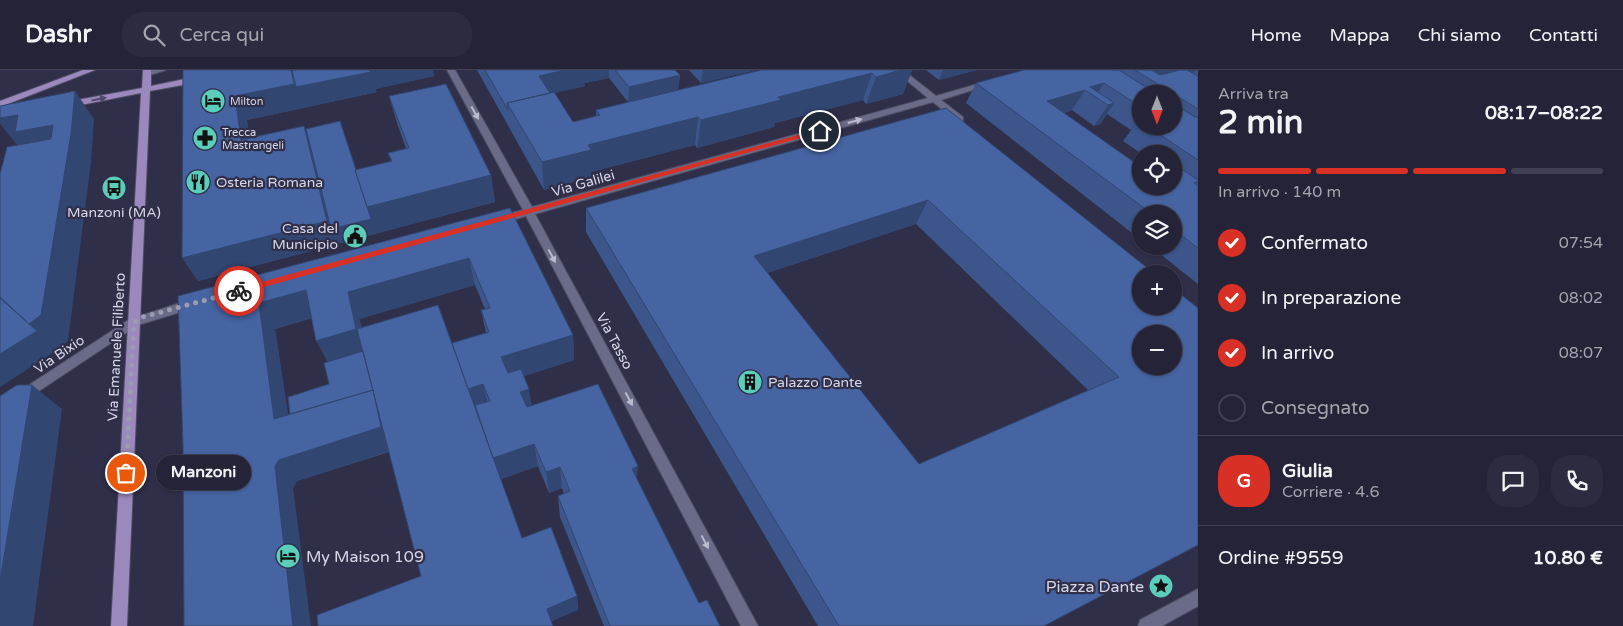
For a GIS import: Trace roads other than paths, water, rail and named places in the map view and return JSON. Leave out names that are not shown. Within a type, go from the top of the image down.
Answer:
[{"type":"main road","points":[[0,104],[91,70]]},
{"type":"main road","name":"Via Emanuele Filiberto","points":[[120,626],[147,71]]},
{"type":"main road","points":[[54,108],[206,77]]},
{"type":"street","points":[[147,71],[162,70]]},
{"type":"street","name":"Via Tasso","points":[[451,70],[750,626]]},
{"type":"street","points":[[898,70],[966,124]]},
{"type":"street","name":"Via Galilei","points":[[485,224],[998,81]]},
{"type":"street","points":[[134,322],[143,317],[203,301]]},
{"type":"street","name":"Via Bixio","points":[[0,411],[134,322]]},
{"type":"street","points":[[1146,626],[1198,597]]},
{"type":"place","name":"Milton","points":[[213,101]]},
{"type":"place","name":"Trecca Mastrangeli","points":[[205,138]]},
{"type":"place","name":"Osteria Romana","points":[[198,182]]},
{"type":"place","name":"Manzoni (MA)","points":[[114,188]]},
{"type":"place","name":"Casa del Municipio","points":[[355,236]]},
{"type":"place","name":"Palazzo Dante","points":[[750,382]]},
{"type":"place","name":"Manzoni","points":[[126,473]]},
{"type":"place","name":"My Maison 109","points":[[288,556]]},
{"type":"place","name":"Piazza Dante","points":[[1161,586]]}]
